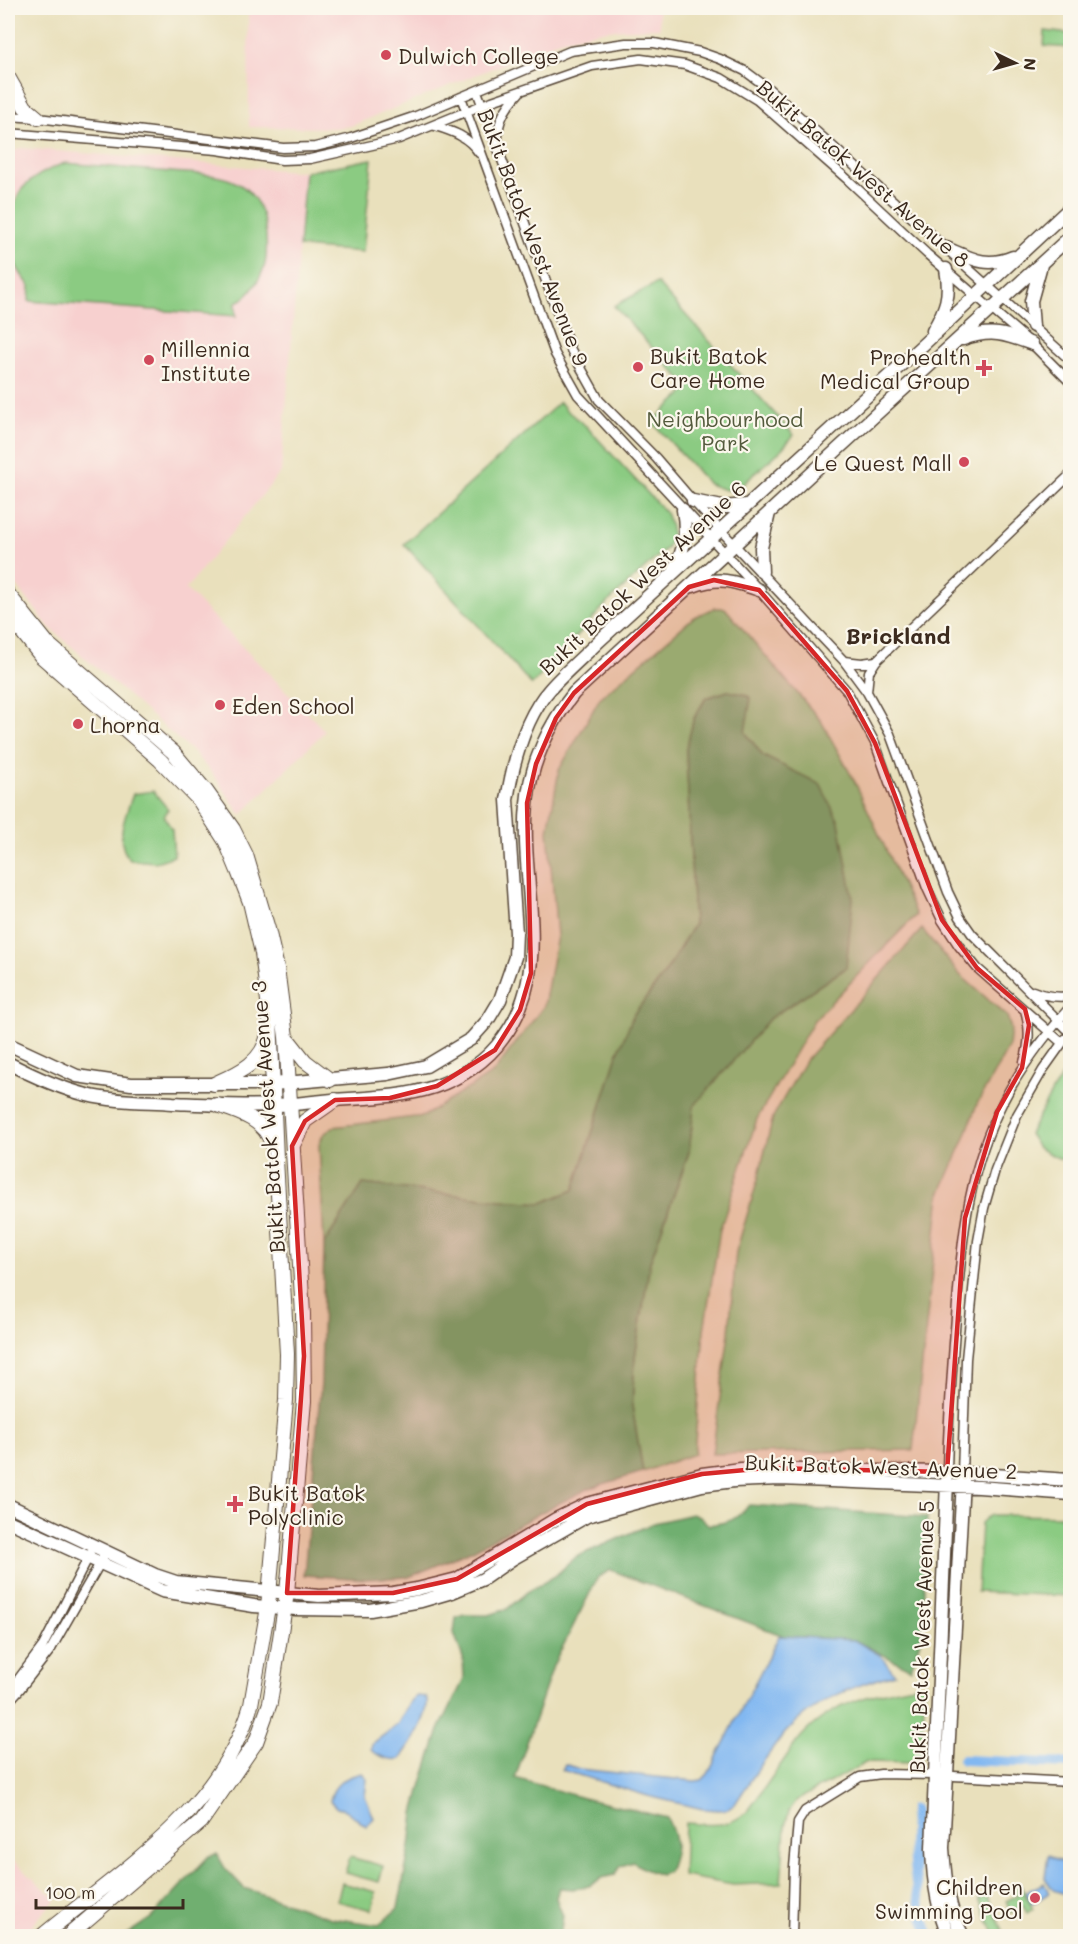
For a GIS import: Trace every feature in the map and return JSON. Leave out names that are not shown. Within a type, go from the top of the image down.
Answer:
[{"type":"main road","points":[[8,77],[25,107],[38,118]]},
{"type":"main road","name":"Bukit Batok West Avenue 3","points":[[8,594],[48,644],[173,752],[206,791],[229,824],[246,855],[277,968],[286,1037],[304,1356],[304,1401],[287,1593],[270,1703],[256,1742],[201,1822],[68,1936]]},
{"type":"main road","name":"Bukit Batok West Avenue 3","points":[[8,614],[41,656],[160,760],[199,800],[225,842],[250,902],[265,964],[270,1017],[287,1354],[286,1400],[268,1607],[247,1719],[229,1757],[189,1813],[117,1878],[42,1936]]},
{"type":"main road","points":[[214,1084],[246,1069],[256,1060],[266,1043],[270,1017]]},
{"type":"main road","points":[[286,1037],[305,1061],[330,1080]]},
{"type":"main road","points":[[292,1146],[305,1122],[336,1100]]},
{"type":"main road","points":[[217,1105],[242,1113],[254,1120],[270,1137],[276,1159]]},
{"type":"street","name":"Bukit Batok West Avenue 8","points":[[8,116],[272,147],[315,147],[369,132],[477,91],[570,51],[633,42],[674,46],[700,52],[745,71],[768,88],[1071,360]]},
{"type":"street","name":"Bukit Batok West Avenue 8","points":[[8,133],[217,150],[282,160],[301,159],[389,141],[592,66],[641,59],[685,64],[722,78],[757,100],[1032,344],[1071,382]]},
{"type":"street","name":"Bukit Batok West Avenue 9","points":[[477,91],[571,350],[599,400],[656,458],[710,539],[759,590],[847,691],[875,743],[927,888],[942,920],[958,946],[977,968],[1062,1043]]},
{"type":"street","points":[[499,150],[500,122],[507,107],[521,91]]},
{"type":"street","name":"Bukit Batok West Avenue 9","points":[[461,97],[555,354],[578,395],[688,506],[721,530],[844,661],[867,692],[890,734],[948,892],[960,917],[972,934],[1070,1031]]},
{"type":"street","points":[[434,126],[450,130],[466,139],[476,148],[486,166]]},
{"type":"street","name":"Bukit Batok West Avenue 6","points":[[8,1044],[77,1076],[106,1082],[146,1085],[273,1084],[388,1074],[426,1066],[471,1040],[488,1020],[500,1000],[515,957],[516,933],[507,800],[510,778],[523,738],[549,690],[1071,208]]},
{"type":"street","name":"Bukit Batok West Avenue 6","points":[[8,1063],[61,1088],[89,1096],[116,1100],[217,1105],[290,1105],[390,1098],[437,1086],[467,1071],[484,1059],[505,1036],[520,1010],[531,973],[532,922],[525,849],[526,813],[531,782],[543,745],[556,718],[574,693],[1071,237]]},
{"type":"street","points":[[946,248],[972,260],[987,262],[1001,262],[1020,254]]},
{"type":"street","points":[[1034,326],[1030,302],[1042,264]]},
{"type":"street","points":[[926,342],[947,304],[946,270]]},
{"type":"street","points":[[959,340],[979,333],[992,332],[1032,344]]},
{"type":"street","points":[[867,692],[869,672],[876,661],[1071,475]]},
{"type":"street","points":[[672,574],[685,545],[688,506],[747,505]]},
{"type":"street","points":[[762,572],[760,548],[770,512]]},
{"type":"street","points":[[689,587],[714,580],[736,582],[759,590]]},
{"type":"street","points":[[844,661],[862,663],[876,661]]},
{"type":"street","points":[[1027,988],[1041,994],[1058,997],[1071,996]]},
{"type":"street","name":"Bukit Batok West Avenue 5","points":[[963,1936],[955,1923],[945,1876],[940,1775],[946,1487],[961,1244],[978,1164],[998,1112],[1022,1068],[1071,1007]]},
{"type":"street","points":[[1022,1068],[1028,1048],[1029,1034],[1025,1009]]},
{"type":"street","name":"Bukit Batok West Avenue 5","points":[[950,1936],[937,1899],[932,1868],[963,1486],[966,1359],[978,1241],[984,1208],[995,1170],[1017,1115],[1043,1070],[1070,1031]]},
{"type":"street","name":"Bukit Batok West Avenue 2","points":[[8,1505],[155,1575],[176,1582],[342,1596],[393,1593],[457,1579],[556,1518],[587,1504],[702,1474],[766,1468],[947,1472],[1071,1480]]},
{"type":"street","name":"Bukit Batok West Avenue 2","points":[[8,1521],[162,1591],[268,1607],[370,1610],[421,1601],[452,1592],[483,1579],[512,1559],[587,1516],[702,1485],[780,1479],[963,1486],[1071,1494]]},
{"type":"street","points":[[10,1692],[44,1646],[94,1545]]},
{"type":"street","points":[[10,1692],[61,1634],[107,1551]]},
{"type":"street","points":[[792,1936],[795,1842],[798,1822],[805,1811],[860,1777],[881,1774],[940,1775],[1071,1782]]},
{"type":"highlighted area","points":[[714,580],[759,590],[847,691],[875,743],[942,920],[977,968],[1025,1009],[1029,1025],[1022,1068],[997,1112],[965,1218],[947,1472],[766,1468],[702,1474],[587,1504],[457,1579],[393,1593],[287,1593],[304,1356],[292,1146],[305,1121],[335,1100],[390,1098],[437,1086],[495,1050],[520,1010],[531,973],[527,803],[536,764],[556,718],[574,693],[689,587]]},
{"type":"shaded area","name":"Dulwich College","points":[[248,8],[658,8],[660,28],[608,30],[561,40],[351,126],[334,128],[249,127]]},
{"type":"shaded area","name":"Millennia Institute","points":[[21,148],[305,172],[281,472],[186,589],[325,731],[241,815],[215,777],[193,752],[49,627],[14,582],[8,566],[8,158],[9,153]]},
{"type":"shaded area","points":[[8,1856],[56,1899],[22,1936],[8,1936]]},
{"type":"green space","points":[[1045,31],[1070,34],[1070,48],[1044,46]]},
{"type":"green space","points":[[372,159],[363,252],[299,247],[305,172]]},
{"type":"green space","points":[[65,163],[212,175],[228,179],[245,188],[258,205],[265,225],[266,258],[256,284],[246,296],[236,302],[236,316],[29,301],[30,286],[17,267],[10,247],[8,236],[11,214],[19,193],[30,181]]},
{"type":"green space","name":"Neighbourhood Park","points":[[657,283],[794,435],[779,452],[742,485],[734,489],[725,490],[709,484],[652,422],[689,388],[614,306]]},
{"type":"green space","points":[[560,402],[566,410],[586,426],[666,513],[671,534],[667,548],[607,603],[532,685],[404,544]]},
{"type":"green space","points":[[714,608],[725,608],[821,721],[855,782],[916,915],[814,1020],[757,1119],[720,1229],[704,1330],[694,1454],[643,1472],[632,1406],[635,1357],[650,1262],[689,1152],[694,1106],[770,1018],[846,968],[839,822],[820,785],[763,756],[745,732],[728,691],[706,698],[694,718],[686,749],[694,924],[665,973],[634,1014],[617,1055],[574,1190],[542,1203],[363,1184],[324,1244],[319,1145],[323,1135],[333,1127],[424,1116],[493,1073],[544,1006],[557,936],[548,831],[559,770],[600,698],[694,617]]},
{"type":"green space","points":[[728,691],[751,698],[745,732],[763,756],[820,784],[839,822],[853,899],[846,968],[770,1018],[694,1106],[689,1152],[650,1262],[635,1357],[632,1406],[643,1472],[590,1488],[473,1550],[409,1577],[366,1579],[304,1575],[321,1382],[324,1244],[363,1184],[542,1203],[574,1190],[617,1055],[634,1014],[665,973],[694,924],[686,749],[694,718],[706,698]]},
{"type":"green space","points":[[153,791],[168,809],[164,816],[172,830],[174,856],[156,862],[130,860],[122,845],[122,828],[127,810],[133,794]]},
{"type":"green space","points":[[922,929],[959,974],[1007,1016],[1011,1029],[1009,1046],[977,1104],[940,1194],[913,1450],[712,1454],[729,1333],[736,1252],[758,1179],[773,1117],[805,1061]]},
{"type":"green space","points":[[1070,1065],[1070,1162],[1066,1162],[1038,1148],[1029,1134],[1054,1088]]},
{"type":"green space","points":[[749,1505],[927,1517],[922,1635],[911,1669],[854,1640],[784,1636],[611,1570],[598,1577],[553,1666],[515,1778],[583,1798],[667,1818],[675,1839],[668,1872],[660,1875],[633,1862],[621,1866],[615,1875],[602,1878],[589,1886],[573,1889],[559,1888],[556,1898],[563,1916],[560,1936],[124,1936],[150,1919],[209,1856],[217,1854],[225,1868],[244,1888],[331,1918],[379,1925],[398,1908],[414,1813],[422,1783],[439,1730],[464,1679],[463,1658],[454,1633],[456,1618],[465,1615],[489,1615],[507,1609],[527,1592],[555,1576],[576,1557],[654,1523],[692,1514],[709,1525],[722,1523],[736,1518]]},
{"type":"green space","points":[[992,1515],[1070,1516],[1070,1596],[977,1592],[981,1523]]},
{"type":"green space","points":[[925,1684],[921,1761],[915,1763],[867,1762],[797,1800],[789,1811],[785,1826],[781,1883],[733,1885],[683,1876],[685,1823],[711,1825],[725,1823],[733,1821],[748,1811],[796,1743],[809,1729],[838,1708],[872,1695]]},
{"type":"green space","points":[[350,1857],[383,1866],[379,1882],[345,1873]]},
{"type":"green space","points":[[342,1883],[376,1892],[372,1910],[337,1901]]},
{"type":"green space","points":[[1013,1884],[1020,1885],[1033,1909],[1027,1913],[1023,1906],[1010,1913],[1006,1901],[1018,1895]]},
{"type":"green space","points":[[987,1896],[1003,1930],[995,1936],[979,1899]]},
{"type":"water","points":[[779,1636],[854,1640],[880,1655],[895,1674],[836,1695],[797,1721],[772,1749],[735,1804],[728,1809],[703,1809],[648,1796],[562,1770],[565,1764],[579,1769],[702,1780],[708,1774]]},
{"type":"water","points":[[417,1696],[426,1697],[426,1712],[419,1729],[400,1759],[385,1758],[371,1750],[372,1744],[397,1725],[411,1700]]},
{"type":"water","points":[[362,1773],[367,1779],[365,1796],[374,1818],[366,1826],[330,1801],[337,1785]]},
{"type":"water","points":[[1048,1855],[1070,1866],[1070,1896],[1053,1890],[1045,1878]]},
{"type":"water","name":"Children Swimming Pool","points":[[1044,1883],[1049,1893],[1032,1904],[1026,1892]]},
{"type":"waterway","points":[[963,1760],[1070,1764]]},
{"type":"waterway","points":[[914,1809],[913,1841],[917,1890],[930,1936]]},
{"type":"place","name":"Dulwich College","points":[[386,55]]},
{"type":"place","name":"Millennia Institute","points":[[149,360]]},
{"type":"place","name":"Bukit Batok Care Home","points":[[638,367]]},
{"type":"place","name":"Prohealth Medical Group","points":[[984,368]]},
{"type":"place","name":"Le Quest Mall","points":[[964,462]]},
{"type":"place","name":"Eden School","points":[[220,705]]},
{"type":"place","name":"Lhorna","points":[[78,724]]},
{"type":"place","name":"Bukit Batok Polyclinic","points":[[235,1504]]},
{"type":"place","name":"Children Swimming Pool","points":[[1035,1898]]},
{"type":"district","name":"Brickland","points":[[898,635]]}]
